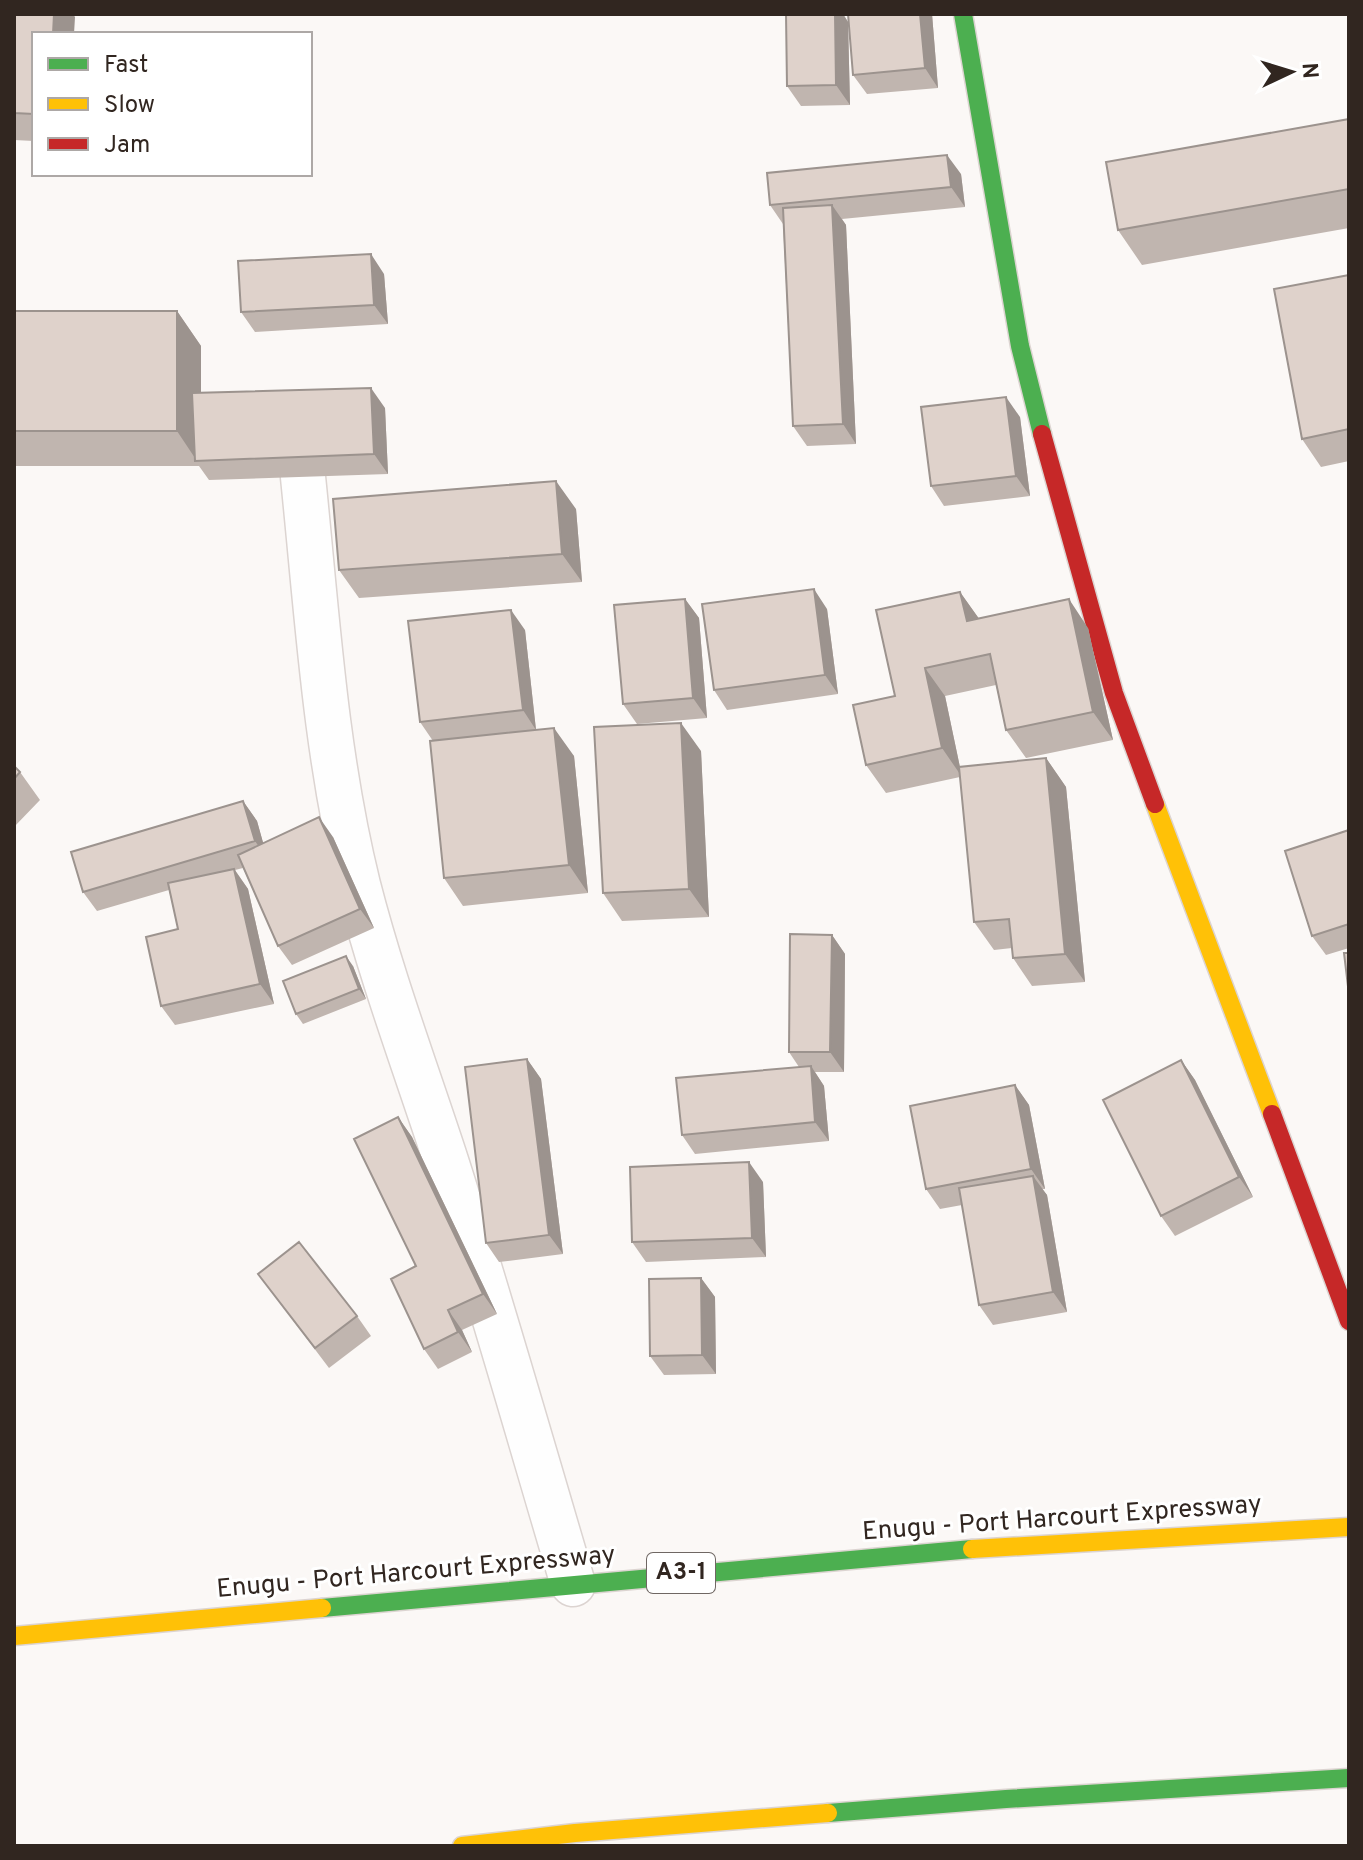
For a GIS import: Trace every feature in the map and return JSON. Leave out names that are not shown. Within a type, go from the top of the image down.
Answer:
[{"type":"main road","points":[[963,14],[1020,346],[1064,518],[1114,693],[1349,1321]]},
{"type":"main road","name":"Enugu - Port Harcourt Expressway","points":[[14,1636],[879,1556],[1349,1527]]},
{"type":"main road","points":[[462,1846],[575,1840],[1006,1799],[1349,1778]]},
{"type":"street","points":[[303,477],[340,803],[358,884],[399,1026],[446,1161],[573,1584]]},
{"type":"building","points":[[14,14],[54,14],[53,32],[32,32],[32,114],[14,113]]},
{"type":"building","points":[[786,14],[835,14],[836,85],[787,86]]},
{"type":"building","points":[[848,14],[920,14],[925,68],[853,75]]},
{"type":"building","points":[[1349,119],[1349,189],[1118,230],[1106,162]]},
{"type":"building","points":[[947,155],[951,187],[770,205],[767,173]]},
{"type":"building","points":[[832,205],[843,424],[793,426],[783,208]]},
{"type":"building","points":[[371,254],[374,305],[241,312],[238,261]]},
{"type":"building","points":[[1349,275],[1349,429],[1302,439],[1274,289]]},
{"type":"building","points":[[14,311],[177,311],[177,431],[14,431]]},
{"type":"building","points":[[371,388],[374,454],[195,461],[192,393]]},
{"type":"building","points":[[1006,397],[1016,476],[931,486],[921,407]]},
{"type":"building","points":[[556,481],[562,554],[339,570],[333,499]]},
{"type":"building","points":[[814,589],[825,675],[714,690],[702,604]]},
{"type":"building","points":[[960,592],[967,621],[1069,599],[1093,712],[1006,730],[990,654],[925,668],[942,748],[866,765],[853,705],[895,696],[876,610]]},
{"type":"building","points":[[685,599],[693,698],[623,704],[614,605]]},
{"type":"building","points":[[511,610],[523,710],[420,722],[408,621]]},
{"type":"building","points":[[681,723],[689,889],[603,893],[594,727]]},
{"type":"building","points":[[554,728],[569,865],[444,878],[430,741]]},
{"type":"building","points":[[1046,758],[1065,954],[1013,958],[1009,919],[974,922],[959,767]]},
{"type":"building","points":[[243,801],[255,841],[83,892],[71,852]]},
{"type":"building","points":[[319,817],[360,909],[278,946],[238,855]]},
{"type":"building","points":[[1349,830],[1349,924],[1312,936],[1285,851]]},
{"type":"building","points":[[234,869],[260,984],[161,1006],[146,937],[178,929],[168,883]]},
{"type":"building","points":[[790,934],[832,935],[830,1052],[789,1052]]},
{"type":"building","points":[[1344,953],[1349,953],[1349,995]]},
{"type":"building","points":[[346,956],[359,989],[296,1014],[283,981]]},
{"type":"building","points":[[527,1059],[549,1235],[486,1243],[465,1067]]},
{"type":"building","points":[[1181,1060],[1239,1177],[1161,1216],[1103,1100]]},
{"type":"building","points":[[811,1066],[815,1122],[682,1135],[676,1078]]},
{"type":"building","points":[[1015,1085],[1031,1169],[926,1189],[910,1106]]},
{"type":"building","points":[[398,1117],[483,1294],[448,1310],[458,1332],[424,1349],[391,1279],[416,1266],[354,1139]]},
{"type":"building","points":[[749,1162],[752,1238],[632,1242],[630,1167]]},
{"type":"building","points":[[1033,1176],[1053,1292],[979,1305],[959,1188]]},
{"type":"building","points":[[299,1242],[357,1316],[315,1348],[258,1274]]},
{"type":"building","points":[[701,1278],[702,1355],[650,1356],[649,1279]]},
{"type":"traffic: fast","points":[[963,14],[1020,346],[1042,434]]},
{"type":"traffic: fast","points":[[322,1608],[972,1549]]},
{"type":"traffic: fast","points":[[828,1813],[1349,1778]]},
{"type":"traffic: slow","points":[[1155,804],[1272,1114]]},
{"type":"traffic: slow","points":[[972,1549],[1349,1527]]},
{"type":"traffic: slow","points":[[14,1636],[322,1608]]},
{"type":"traffic: slow","points":[[462,1846],[575,1833],[828,1813]]},
{"type":"traffic: jam","points":[[1042,434],[1114,693],[1155,804]]},
{"type":"traffic: jam","points":[[1272,1114],[1349,1321]]}]
